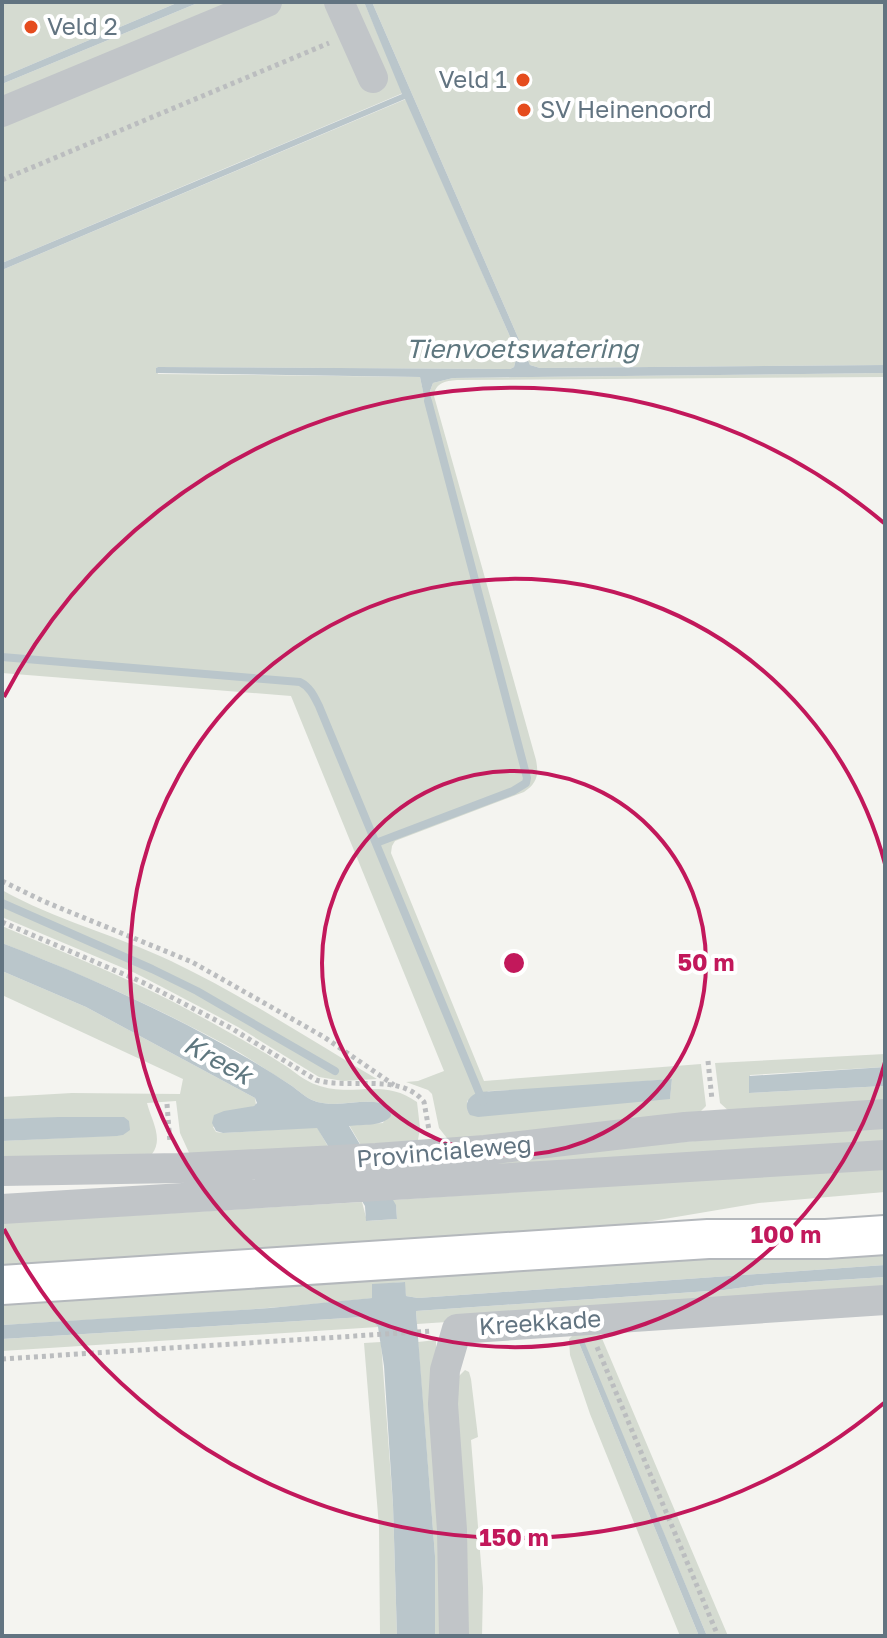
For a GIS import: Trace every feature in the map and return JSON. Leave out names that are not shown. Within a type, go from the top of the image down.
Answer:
[{"type":"main road","points":[[708,1239],[826,1218],[885,1214]]},
{"type":"main road","points":[[2,1285],[708,1239],[826,1239],[885,1235]]},
{"type":"street","points":[[2,112],[267,2]]},
{"type":"street","points":[[339,2],[373,78]]},
{"type":"street","name":"Provincialeweg","points":[[2,1209],[331,1175],[376,1158],[714,1125],[885,1114]]},
{"type":"street","name":"Provincialeweg","points":[[2,1171],[172,1168],[331,1175],[391,1185],[885,1155]]},
{"type":"street","name":"Kreekkade","points":[[454,1636],[452,1530],[443,1404],[443,1330],[885,1300]]},
{"type":"path","points":[[2,180],[353,33]]},
{"type":"path","points":[[2,881],[192,962],[324,1037],[395,1086]]},
{"type":"path","points":[[2,922],[142,982],[231,1028],[316,1080],[332,1085],[395,1086],[412,1091],[424,1102],[431,1155]]},
{"type":"path","points":[[708,1061],[714,1125]]},
{"type":"path","points":[[167,1104],[172,1168]]},
{"type":"path","points":[[585,1320],[718,1636]]},
{"type":"path","points":[[2,1359],[443,1330]]},
{"type":"shaded area","points":[[2,2],[179,2],[2,77]]},
{"type":"shaded area","points":[[200,2],[364,2],[403,93],[2,263],[2,84]]},
{"type":"shaded area","points":[[372,2],[885,2],[885,365],[540,368],[530,365]]},
{"type":"shaded area","points":[[406,99],[512,341],[516,359],[514,367],[159,367],[156,368],[158,374],[420,377],[427,410],[433,410],[430,391],[433,383],[453,378],[885,373],[885,377],[457,380],[436,388],[434,396],[536,760],[537,774],[524,792],[395,841],[391,853],[484,1081],[701,1064],[706,1106],[695,1117],[450,1142],[439,1128],[432,1094],[406,1082],[444,1071],[291,696],[2,673],[2,270]],"holes":[[[672,1079],[670,1098],[468,1112],[467,1101],[489,1091]]]},
{"type":"shaded area","points":[[2,890],[197,974],[377,1079],[343,1081],[319,1077],[238,1027],[135,973],[2,917]]},
{"type":"shaded area","points":[[2,926],[173,1002],[312,1083],[343,1090],[380,1089],[404,1095],[417,1102],[418,1140],[362,1147],[349,1125],[383,1123],[390,1107],[372,1102],[332,1104],[312,1100],[240,1053],[182,1022],[2,943]]},
{"type":"shaded area","points":[[2,971],[86,1007],[255,1098],[256,1105],[213,1127],[216,1132],[317,1127],[330,1150],[191,1157],[180,1133],[176,1101],[147,1103],[157,1135],[152,1154],[2,1161],[2,1141],[123,1135],[118,1117],[2,1119],[2,1097],[72,1093],[180,1094],[183,1079],[2,995]]},
{"type":"shaded area","points":[[885,1054],[885,1067],[750,1075],[749,1093],[885,1086],[885,1101],[730,1112],[720,1103],[715,1063]]},
{"type":"shaded area","points":[[885,1125],[885,1141],[383,1172],[612,1148]]},
{"type":"shaded area","points":[[885,1168],[885,1192],[759,1203],[605,1229],[2,1270],[2,1223],[362,1202],[367,1221],[397,1219],[392,1200]]},
{"type":"shaded area","points":[[885,1241],[885,1265],[418,1298],[406,1296],[404,1282],[372,1285],[373,1298],[327,1303],[2,1325],[2,1298]]},
{"type":"shaded area","points":[[885,1277],[885,1292],[417,1324],[416,1311]]},
{"type":"shaded area","points":[[363,1317],[372,1320],[378,1327],[2,1351],[2,1339]]},
{"type":"shaded area","points":[[598,1329],[728,1636],[707,1636],[583,1341],[579,1343],[699,1636],[680,1636],[590,1414],[570,1355],[569,1339],[573,1335]]},
{"type":"shaded area","points":[[436,1340],[446,1636],[435,1636],[435,1556],[418,1342]]},
{"type":"shaded area","points":[[381,1342],[393,1505],[397,1636],[380,1636],[379,1527],[364,1343]]},
{"type":"shaded area","points":[[465,1370],[471,1379],[478,1437],[471,1440],[483,1588],[482,1636],[461,1636],[457,1378]]},
{"type":"water","points":[[179,2],[200,2],[2,84],[2,77]]},
{"type":"water","name":"Tienvoetswatering","points":[[364,2],[372,2],[530,365],[540,368],[885,365],[885,373],[453,378],[433,383],[430,391],[433,410],[427,411],[420,377],[156,373],[158,367],[514,367],[516,359],[512,341],[405,99],[2,270],[2,263],[402,94]]},
{"type":"water","name":"Kreek","points":[[2,943],[153,1008],[253,1062],[312,1100],[332,1104],[372,1102],[390,1107],[391,1116],[383,1122],[349,1126],[396,1205],[397,1219],[366,1221],[365,1206],[317,1128],[216,1131],[212,1123],[214,1115],[254,1106],[257,1103],[255,1098],[86,1007],[2,971]]},
{"type":"water","points":[[885,1067],[885,1086],[749,1093],[749,1076]]},
{"type":"water","points":[[672,1079],[670,1099],[478,1117],[470,1115],[467,1108],[469,1098],[479,1092]]},
{"type":"water","points":[[124,1117],[129,1121],[130,1130],[117,1136],[2,1141],[2,1119]]},
{"type":"water","points":[[885,1265],[885,1277],[416,1311],[435,1556],[435,1636],[397,1636],[384,1366],[378,1327],[372,1319],[363,1317],[2,1339],[2,1325],[270,1308],[372,1298],[372,1284],[405,1282],[406,1296],[418,1298]]},
{"type":"water","points":[[584,1341],[707,1636],[699,1636],[579,1343]]},
{"type":"waterway","points":[[376,843],[513,791],[526,783],[527,778],[428,401]]},
{"type":"waterway","points":[[2,657],[300,682],[306,686],[319,706],[483,1102]]},
{"type":"waterway","points":[[2,903],[197,991],[335,1071]]},
{"type":"place","name":"Veld 2","points":[[31,27]]},
{"type":"place","name":"Veld 1","points":[[523,80]]},
{"type":"place","name":"SV Heinenoord","points":[[524,110]]}]
